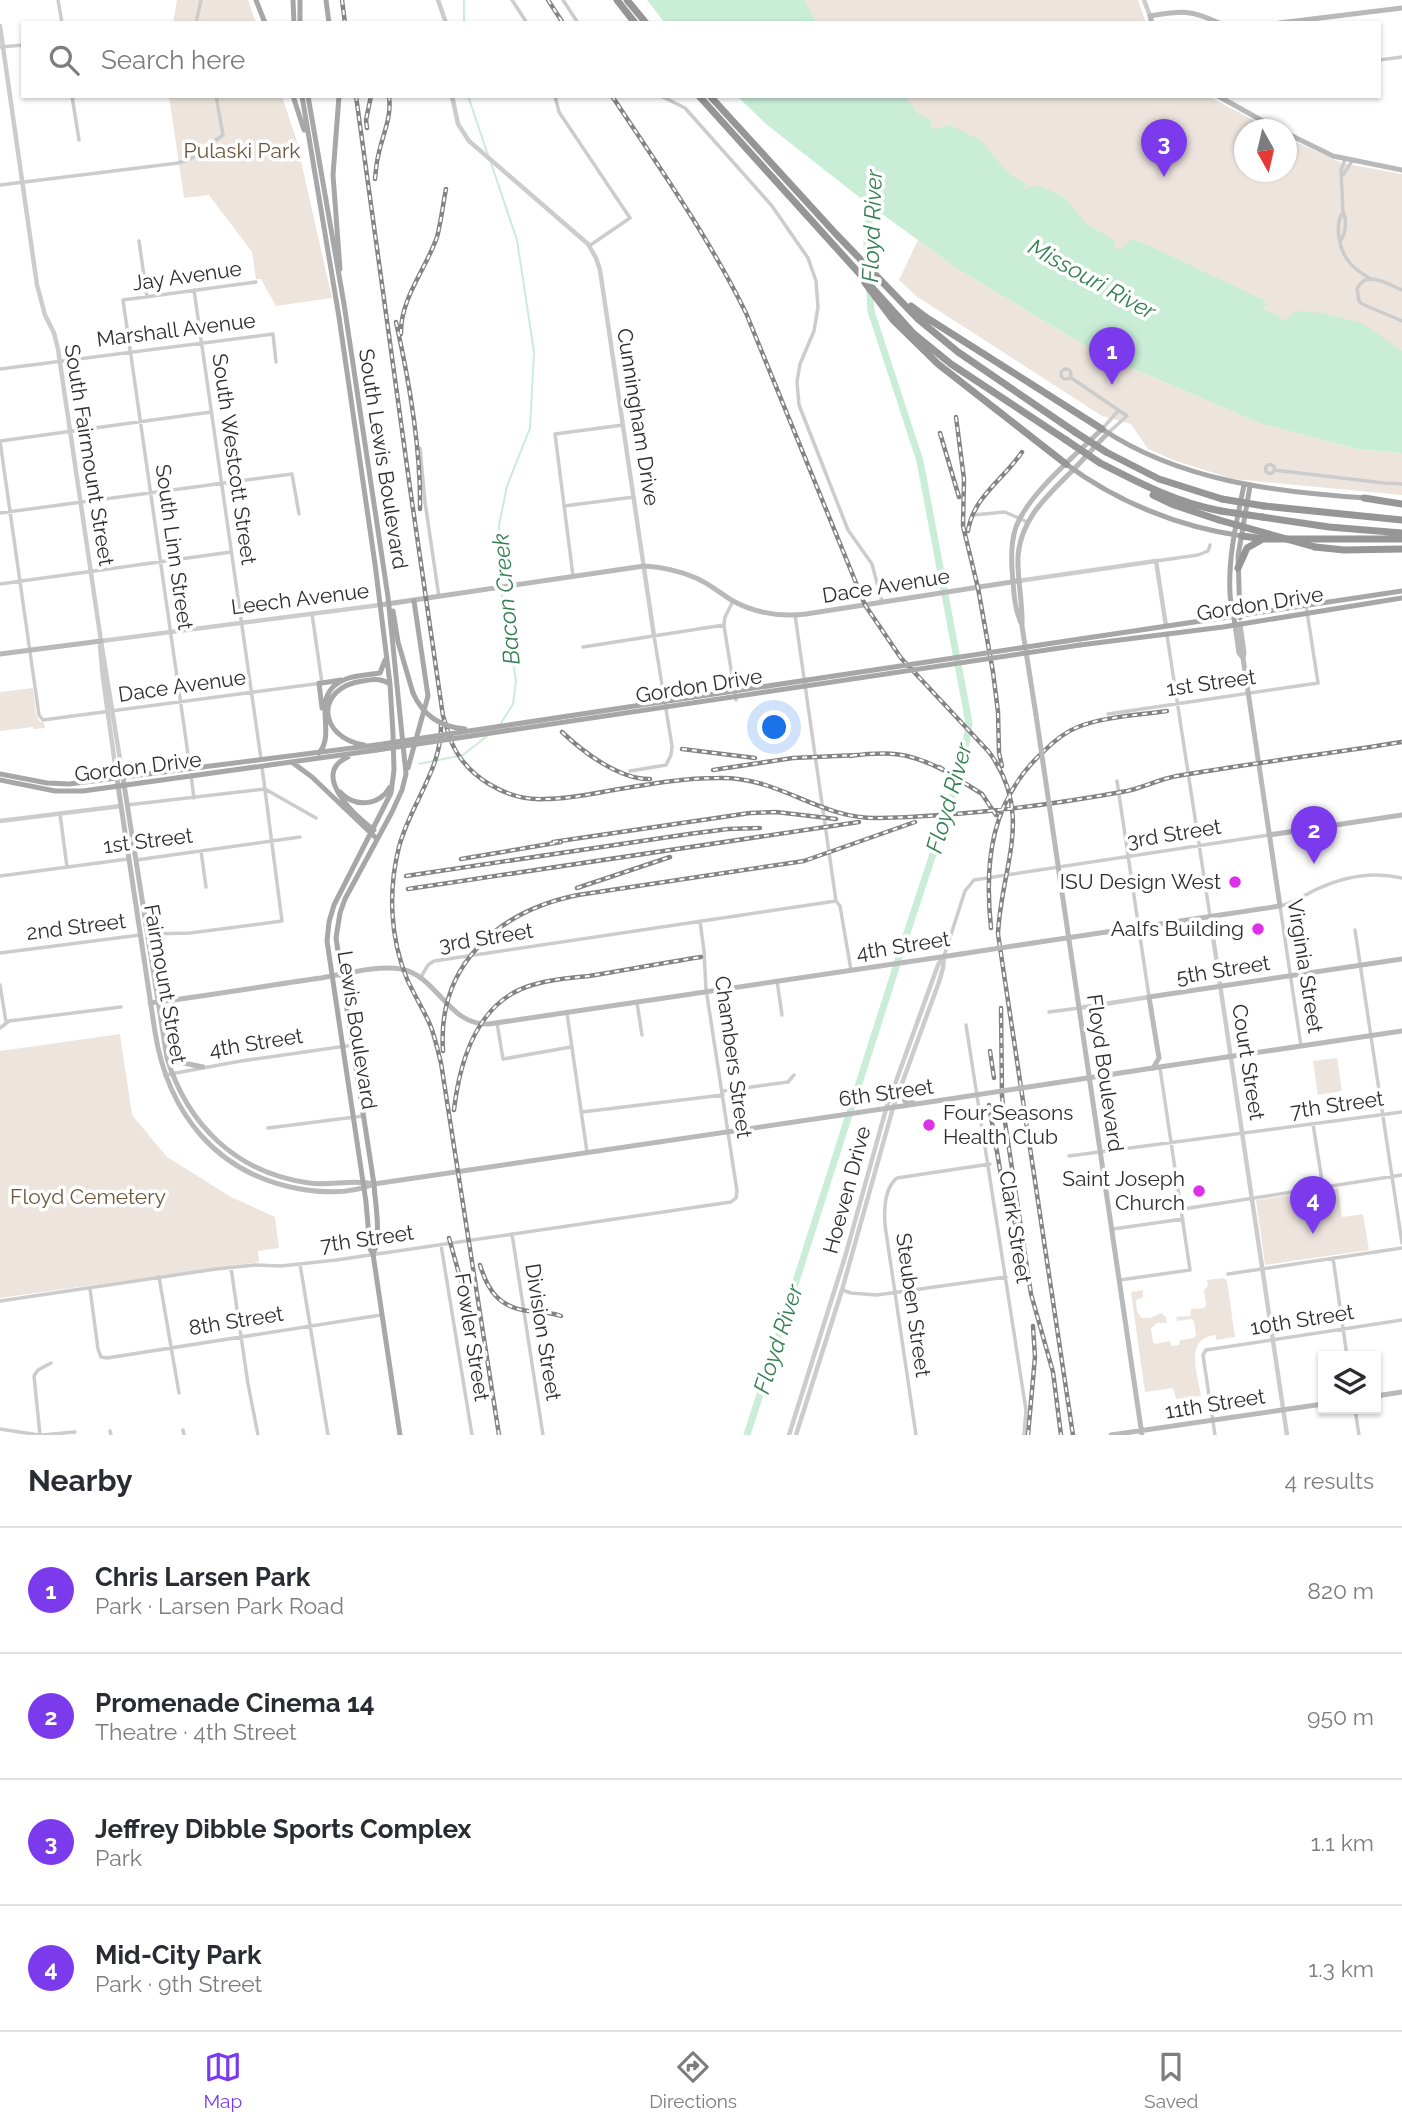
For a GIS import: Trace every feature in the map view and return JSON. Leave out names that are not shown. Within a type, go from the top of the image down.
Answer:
[{"type":"highway","points":[[617,0],[633,21]]},
{"type":"highway","points":[[627,0],[644,21]]},
{"type":"highway","points":[[701,98],[860,273],[867,288],[956,379],[1070,467]]},
{"type":"highway","points":[[712,98],[836,234],[958,352],[1106,452],[1159,479],[1222,499],[1402,520]]},
{"type":"highway","points":[[918,316],[1105,431]]},
{"type":"highway","points":[[914,337],[1100,463],[1174,505],[1220,515],[1315,547],[1359,551],[1402,549]]},
{"type":"highway","points":[[1364,498],[1402,502]]},
{"type":"highway","points":[[1220,515],[1262,517],[1329,527],[1402,533]]},
{"type":"highway","points":[[1238,536],[1265,539],[1402,539]]},
{"type":"highway","points":[[1238,568],[1247,548],[1265,539]]},
{"type":"main road","points":[[256,0],[264,21]]},
{"type":"main road","points":[[293,0],[294,21]]},
{"type":"main road","points":[[300,0],[300,21]]},
{"type":"main road","points":[[326,0],[329,21]]},
{"type":"main road","points":[[1315,21],[1402,8]]},
{"type":"main road","points":[[1151,19],[1187,11],[1215,21]]},
{"type":"main road","points":[[294,98],[311,153]]},
{"type":"main road","name":"South Lewis Boulevard","points":[[302,98],[339,317],[386,650],[394,778],[391,793],[377,820]]},
{"type":"main road","name":"South Lewis Boulevard","points":[[308,98],[344,304],[397,681],[406,774],[399,797],[385,824]]},
{"type":"main road","points":[[339,98],[333,175],[344,304]]},
{"type":"main road","points":[[1222,98],[1259,119]]},
{"type":"main road","points":[[1297,139],[1325,154],[1402,170]]},
{"type":"main road","points":[[1016,581],[1019,546],[1027,522],[1070,467],[1105,431],[1164,462],[1206,476],[1247,485],[1364,498]]},
{"type":"main road","points":[[1016,581],[1012,547],[1020,519],[1035,497],[1070,467]]},
{"type":"main road","points":[[1070,467],[1100,487],[1135,505],[1185,524],[1238,536]]},
{"type":"main road","points":[[1217,618],[1227,611],[1230,566],[1247,485]]},
{"type":"main road","points":[[1238,536],[1238,625]]},
{"type":"main road","name":"Dace Avenue","points":[[644,566],[668,569],[697,578],[752,610],[780,616],[1016,581]]},
{"type":"main road","name":"Leech Avenue","points":[[380,605],[644,566]]},
{"type":"main road","name":"Floyd Boulevard","points":[[1016,581],[1142,1433]]},
{"type":"main road","name":"Gordon Drive","points":[[0,774],[58,784],[121,782],[261,764],[319,752],[374,748],[1402,591]]},
{"type":"main road","points":[[1230,597],[1237,615]]},
{"type":"main road","name":"Gordon Drive","points":[[261,764],[293,763],[489,727],[1080,642],[1167,635],[1238,625],[1402,598]]},
{"type":"main road","points":[[406,774],[428,696],[414,601]]},
{"type":"main road","points":[[388,604],[393,611],[398,642],[413,693],[422,710],[439,723],[466,729],[489,727]]},
{"type":"main road","name":"Virginia Street","points":[[1238,625],[1239,653],[1243,658],[1280,906]]},
{"type":"main road","name":"Leech Avenue","points":[[0,654],[101,642]]},
{"type":"main road","points":[[380,673],[386,650]]},
{"type":"main road","points":[[380,673],[389,681]]},
{"type":"main road","points":[[319,752],[327,741],[320,683],[380,673]]},
{"type":"main road","points":[[374,748],[346,740],[334,730],[329,717],[330,700],[339,689],[351,682],[380,679],[397,681]]},
{"type":"main road","points":[[324,712],[329,693],[344,680]]},
{"type":"main road","points":[[372,831],[342,801],[334,775],[345,758],[374,748]]},
{"type":"main road","points":[[293,763],[378,836]]},
{"type":"main road","points":[[336,788],[351,801],[367,803],[382,797],[394,778]]},
{"type":"main road","name":"Gordon Drive","points":[[0,780],[55,792],[83,791],[121,782]]},
{"type":"main road","name":"South Fairmount Street","points":[[121,782],[132,860]]},
{"type":"main road","name":"3rd Street","points":[[1269,835],[1402,815]]},
{"type":"main road","name":"Lewis Boulevard","points":[[377,820],[342,886],[331,914],[327,941],[364,1185],[370,1249],[373,1254],[400,1435]]},
{"type":"main road","name":"Lewis Boulevard","points":[[373,1254],[377,1223],[374,1184],[336,939],[345,899],[385,824]]},
{"type":"main road","name":"Fairmount Street","points":[[132,860],[171,1073],[182,1098],[204,1129],[225,1148],[249,1164],[274,1175],[309,1183],[364,1185]]},
{"type":"main road","name":"4th Street","points":[[421,977],[464,1018],[480,1024],[497,1023],[1280,906]]},
{"type":"main road","name":"Fairmount Street","points":[[144,934],[156,1043],[164,1075],[192,1126],[211,1146],[242,1168],[281,1185],[327,1191],[364,1185]]},
{"type":"main road","name":"5th Street","points":[[1149,997],[1402,959]]},
{"type":"main road","name":"3rd Street","points":[[150,1003],[341,974],[398,969],[421,977]]},
{"type":"main road","points":[[1149,997],[1159,1058],[1156,1068]]},
{"type":"main road","name":"6th Street","points":[[364,1185],[1402,1031]]},
{"type":"main road","points":[[164,1046],[179,1062],[203,1067]]},
{"type":"main road","points":[[1159,1058],[1169,1066]]},
{"type":"main road","points":[[899,1092],[905,1101],[916,1104]]},
{"type":"main road","points":[[1381,1395],[1402,1392]]},
{"type":"main road","name":"11th Street","points":[[1111,1435],[1142,1433],[1318,1405]]},
{"type":"street","points":[[58,0],[62,21]]},
{"type":"street","points":[[196,21],[201,0]]},
{"type":"street","points":[[438,0],[445,21]]},
{"type":"street","points":[[512,0],[526,21]]},
{"type":"street","points":[[563,0],[577,21]]},
{"type":"street","points":[[1144,0],[1151,19]]},
{"type":"street","name":"South Fairmount Street","points":[[0,26],[40,301],[56,340],[60,361],[121,782]]},
{"type":"street","points":[[1,47],[21,45]]},
{"type":"street","points":[[1381,60],[1402,57]]},
{"type":"street","points":[[72,98],[79,140]]},
{"type":"street","points":[[0,186],[178,163],[190,159],[223,135],[216,98]]},
{"type":"street","name":"Cunningham Drive","points":[[452,98],[458,124],[469,141],[589,246],[599,266],[672,746],[666,765],[630,771]]},
{"type":"street","points":[[556,98],[561,115],[630,218],[589,246]]},
{"type":"street","points":[[665,98],[685,108],[772,206],[808,258],[816,281],[818,307],[814,331],[800,364],[797,382],[799,405],[848,530],[872,564],[882,602]]},
{"type":"street","points":[[1349,160],[1343,175],[1343,212],[1340,215],[1339,229],[1341,246],[1348,262],[1369,278],[1402,290]]},
{"type":"street","points":[[139,241],[147,297]]},
{"type":"street","points":[[1369,278],[1358,286],[1359,301],[1402,321]]},
{"type":"street","name":"Jay Avenue","points":[[123,300],[256,282]]},
{"type":"street","name":"South Westcott Street","points":[[194,290],[282,921]]},
{"type":"street","name":"South Linn Street","points":[[123,300],[194,798]]},
{"type":"street","name":"Marshall Avenue","points":[[0,369],[273,334],[276,362]]},
{"type":"street","points":[[1070,377],[1127,416],[1105,431]]},
{"type":"street","points":[[1105,431],[1119,411]]},
{"type":"street","points":[[30,650],[0,441],[211,412]]},
{"type":"street","points":[[573,576],[555,434],[623,425]]},
{"type":"street","points":[[420,447],[439,597]]},
{"type":"street","points":[[291,468],[299,513]]},
{"type":"street","points":[[1274,470],[1402,484]]},
{"type":"street","points":[[0,513],[292,474]]},
{"type":"street","points":[[564,506],[634,497]]},
{"type":"street","points":[[973,516],[1005,512],[1027,522]]},
{"type":"street","name":"Dace Avenue","points":[[1016,581],[1198,555],[1208,551],[1210,545]]},
{"type":"street","points":[[0,584],[231,552]]},
{"type":"street","points":[[1156,561],[1166,626]]},
{"type":"street","points":[[733,601],[724,625],[736,700]]},
{"type":"street","name":"Leech Avenue","points":[[101,642],[380,605]]},
{"type":"street","points":[[1306,605],[1307,612]]},
{"type":"street","name":"1st Street","points":[[1108,714],[1318,683],[1307,612]]},
{"type":"street","points":[[312,613],[320,683]]},
{"type":"street","points":[[795,615],[836,901],[841,906],[851,970]]},
{"type":"street","points":[[583,647],[724,625]]},
{"type":"street","name":"Court Street","points":[[1167,635],[1287,1435]]},
{"type":"street","name":"Dace Avenue","points":[[30,650],[39,715],[46,721],[320,683]]},
{"type":"street","points":[[1117,781],[1149,997]]},
{"type":"street","points":[[0,821],[265,789],[316,818]]},
{"type":"street","points":[[60,813],[67,867]]},
{"type":"street","name":"3rd Street","points":[[962,899],[968,885],[977,880],[1269,835]]},
{"type":"street","name":"1st Street","points":[[0,876],[300,837]]},
{"type":"street","points":[[201,850],[206,887]]},
{"type":"street","name":"4th Street","points":[[1280,906],[1354,877],[1381,874],[1402,878]]},
{"type":"street","name":"Hoeven Drive","points":[[796,1435],[842,1290],[893,1108],[940,982],[944,956],[962,899]]},
{"type":"street","name":"3rd Street","points":[[421,977],[428,965],[434,961],[836,901]]},
{"type":"street","name":"Virginia Street","points":[[1280,906],[1301,1046]]},
{"type":"street","name":"2nd Street","points":[[0,953],[144,934],[190,933],[282,921]]},
{"type":"street","name":"Chambers Street","points":[[700,921],[706,991],[723,1093],[736,1198]]},
{"type":"street","points":[[1228,1274],[1402,1245],[1355,930]]},
{"type":"street","name":"Hoeven Drive","points":[[789,1435],[836,1288],[886,1109],[938,965],[944,956]]},
{"type":"street","points":[[777,981],[782,1015]]},
{"type":"street","points":[[0,985],[6,1022]]},
{"type":"street","name":"5th Street","points":[[1049,1012],[1149,997]]},
{"type":"street","points":[[637,1001],[642,1035]]},
{"type":"street","points":[[0,1028],[6,1022],[121,1007]]},
{"type":"street","points":[[567,1013],[587,1152]]},
{"type":"street","points":[[497,1023],[503,1059],[571,1047]]},
{"type":"street","name":"Clark Street","points":[[966,1025],[1026,1410],[1024,1435]]},
{"type":"street","name":"4th Street","points":[[164,1075],[353,1045]]},
{"type":"street","points":[[1120,1280],[1189,1270],[1172,1142],[1156,1068]]},
{"type":"street","points":[[582,1112],[788,1082],[794,1075]]},
{"type":"street","name":"7th Street","points":[[1069,1156],[1402,1112]]},
{"type":"street","points":[[268,1128],[363,1116]]},
{"type":"street","points":[[1313,1124],[1323,1187]]},
{"type":"street","name":"Steuben Street","points":[[916,1435],[885,1217],[887,1198],[893,1180],[902,1177],[989,1164]]},
{"type":"street","points":[[1182,1209],[1402,1175]]},
{"type":"street","name":"7th Street","points":[[0,1301],[159,1277],[255,1265],[300,1264],[441,1245],[727,1203],[736,1198]]},
{"type":"street","points":[[1112,1229],[1183,1219]]},
{"type":"street","name":"Division Street","points":[[512,1234],[543,1435]]},
{"type":"street","name":"Fowler Street","points":[[441,1245],[472,1435]]},
{"type":"street","points":[[1333,1258],[1346,1351]]},
{"type":"street","points":[[300,1264],[328,1435]]},
{"type":"street","points":[[231,1268],[258,1435]]},
{"type":"street","points":[[159,1277],[179,1393]]},
{"type":"street","points":[[836,1288],[864,1295],[895,1293],[1006,1277]]},
{"type":"street","name":"8th Street","points":[[90,1289],[100,1353],[107,1358],[381,1315]]},
{"type":"street","name":"10th Street","points":[[1212,1421],[1203,1355],[1206,1350],[1402,1321]]},
{"type":"street","points":[[40,1435],[34,1376],[38,1370],[51,1363]]},
{"type":"street","points":[[1356,1414],[1359,1435]]},
{"type":"street","points":[[1212,1421],[1215,1435]]},
{"type":"street","points":[[0,1429],[40,1435],[75,1432]]},
{"type":"green space","points":[[177,0],[248,0],[255,21],[173,21]]},
{"type":"green space","points":[[773,0],[1138,0],[1145,21],[797,21]]},
{"type":"green space","name":"Pulaski Park","points":[[169,98],[283,98],[296,139],[332,298],[276,306],[261,279],[256,279],[252,252],[209,195],[184,198]]},
{"type":"green space","points":[[886,98],[1212,98],[1251,119],[1234,119],[1234,182],[1297,182],[1297,143],[1342,163],[1402,174],[1402,358],[1304,345],[1125,257]]},
{"type":"green space","points":[[918,240],[956,268],[1099,354],[1262,424],[1357,449],[1402,453],[1402,495],[1233,479],[1148,449],[1131,424],[1102,416],[916,296],[899,280]]},
{"type":"green space","points":[[33,688],[36,714],[45,728],[0,731],[0,692]]},
{"type":"green space","name":"Floyd Cemetery","points":[[120,1034],[132,1115],[167,1157],[231,1197],[275,1217],[279,1248],[258,1251],[259,1262],[0,1298],[0,1051]]},
{"type":"green space","points":[[1337,1058],[1342,1091],[1318,1095],[1313,1061]]},
{"type":"green space","points":[[1338,1188],[1342,1217],[1363,1214],[1369,1250],[1265,1265],[1256,1200]]},
{"type":"green space","points":[[1224,1278],[1227,1281],[1235,1337],[1216,1340],[1216,1335],[1199,1343],[1195,1358],[1201,1396],[1176,1399],[1173,1388],[1145,1392],[1131,1292],[1143,1290],[1143,1297],[1136,1300],[1141,1318],[1150,1318],[1161,1313],[1166,1317],[1167,1323],[1157,1323],[1151,1328],[1153,1342],[1155,1344],[1170,1341],[1171,1346],[1179,1345],[1180,1340],[1194,1338],[1196,1335],[1194,1321],[1177,1321],[1176,1317],[1190,1316],[1191,1309],[1204,1308],[1207,1280]]},
{"type":"water","points":[[647,0],[804,0],[816,21],[663,21]]},
{"type":"water","name":"Missouri River","points":[[739,98],[906,98],[918,114],[932,120],[930,127],[937,129],[950,125],[980,140],[1009,174],[1026,183],[1024,189],[1039,185],[1065,198],[1087,224],[1115,241],[1114,248],[1120,249],[1132,239],[1145,244],[1262,299],[1269,306],[1260,308],[1277,315],[1283,321],[1296,311],[1322,313],[1362,323],[1402,351],[1402,453],[1357,449],[1262,424],[1099,354],[956,268],[766,124]]},
{"type":"waterway","name":"Bacon Creek","points":[[464,0],[464,21]]},
{"type":"waterway","name":"Bacon Creek","points":[[469,98],[488,155]]},
{"type":"waterway","name":"Bacon Creek","points":[[491,163],[517,240],[534,352],[530,428],[507,486],[499,525],[501,584]]},
{"type":"waterway","name":"Floyd River","points":[[747,1435],[963,763],[969,723],[920,461],[871,311],[867,244],[871,198]]},
{"type":"waterway","name":"Bacon Creek","points":[[501,590],[516,681],[513,704],[501,723]]},
{"type":"waterway","name":"Bacon Creek","points":[[419,764],[463,755],[487,736]]},
{"type":"railway","points":[[342,0],[345,21]]},
{"type":"railway","points":[[548,0],[562,21]]},
{"type":"railway","points":[[356,98],[443,716],[458,754],[477,776],[489,784],[516,796],[545,799],[704,778],[740,779],[858,817],[911,817],[973,813],[1066,801],[1127,791],[1177,776],[1402,742]]},
{"type":"railway","points":[[367,128],[371,98]]},
{"type":"railway","points":[[375,179],[377,160],[388,120],[389,98]]},
{"type":"railway","points":[[613,98],[699,229],[746,313],[865,605],[901,658],[989,752],[1003,775],[1013,819],[998,934],[1073,1435]]},
{"type":"railway","points":[[401,334],[409,296],[437,237],[446,189]]},
{"type":"railway","points":[[396,322],[413,416],[420,509]]},
{"type":"railway","points":[[956,417],[964,479],[963,526],[978,588],[993,672],[1002,766]]},
{"type":"railway","points":[[940,433],[959,497]]},
{"type":"railway","points":[[968,531],[976,508],[1022,452]]},
{"type":"railway","points":[[991,928],[989,879],[995,833],[1012,790],[1026,771],[1055,741],[1078,727],[1110,719],[1167,711]]},
{"type":"railway","points":[[441,722],[437,755],[404,831],[395,863],[392,897],[394,931],[401,963],[431,1027],[441,1063],[499,1435]]},
{"type":"railway","points":[[562,732],[591,756],[615,770],[650,779]]},
{"type":"railway","points":[[682,749],[755,758]]},
{"type":"railway","points":[[850,756],[899,754],[945,771]]},
{"type":"railway","points":[[713,770],[793,758],[859,755]]},
{"type":"railway","points":[[939,767],[982,794],[996,815]]},
{"type":"railway","points":[[553,842],[750,813],[776,812],[836,819]]},
{"type":"railway","points":[[408,889],[859,822]]},
{"type":"railway","points":[[443,1051],[444,1020],[450,993],[462,968],[478,947],[522,914],[578,895],[804,861],[915,822]]},
{"type":"railway","points":[[406,876],[689,834],[760,828]]},
{"type":"railway","points":[[461,859],[561,842]]},
{"type":"railway","points":[[577,888],[670,857]]},
{"type":"railway","points":[[454,1110],[461,1070],[476,1033],[500,1002],[516,991],[549,981],[701,957]]},
{"type":"railway","points":[[1001,1008],[1005,1122],[1031,1294],[1053,1372],[1061,1435]]},
{"type":"railway","points":[[990,1051],[994,1078]]},
{"type":"railway","points":[[989,1105],[1005,1199],[1015,1223]]},
{"type":"railway","points":[[449,1238],[473,1324]]},
{"type":"railway","points":[[480,1265],[491,1290],[502,1302],[518,1309],[561,1316]]},
{"type":"railway","points":[[1028,1435],[1035,1357],[1033,1326]]},
{"type":"place","name":"Jeffrey Dibble Sports Complex","points":[[1164,177]]},
{"type":"place","name":"Chris Larsen Park","points":[[1112,385]]},
{"type":"place","name":"Promenade Cinema 14","points":[[1314,864]]},
{"type":"place","name":"ISU Design West","points":[[1235,882]]},
{"type":"place","name":"Aalfs Building","points":[[1258,929]]},
{"type":"place","name":"Four Seasons Health Club","points":[[929,1125]]},
{"type":"place","name":"Saint Joseph Church","points":[[1199,1191]]},
{"type":"place","name":"Mid-City Park","points":[[1313,1234]]}]
